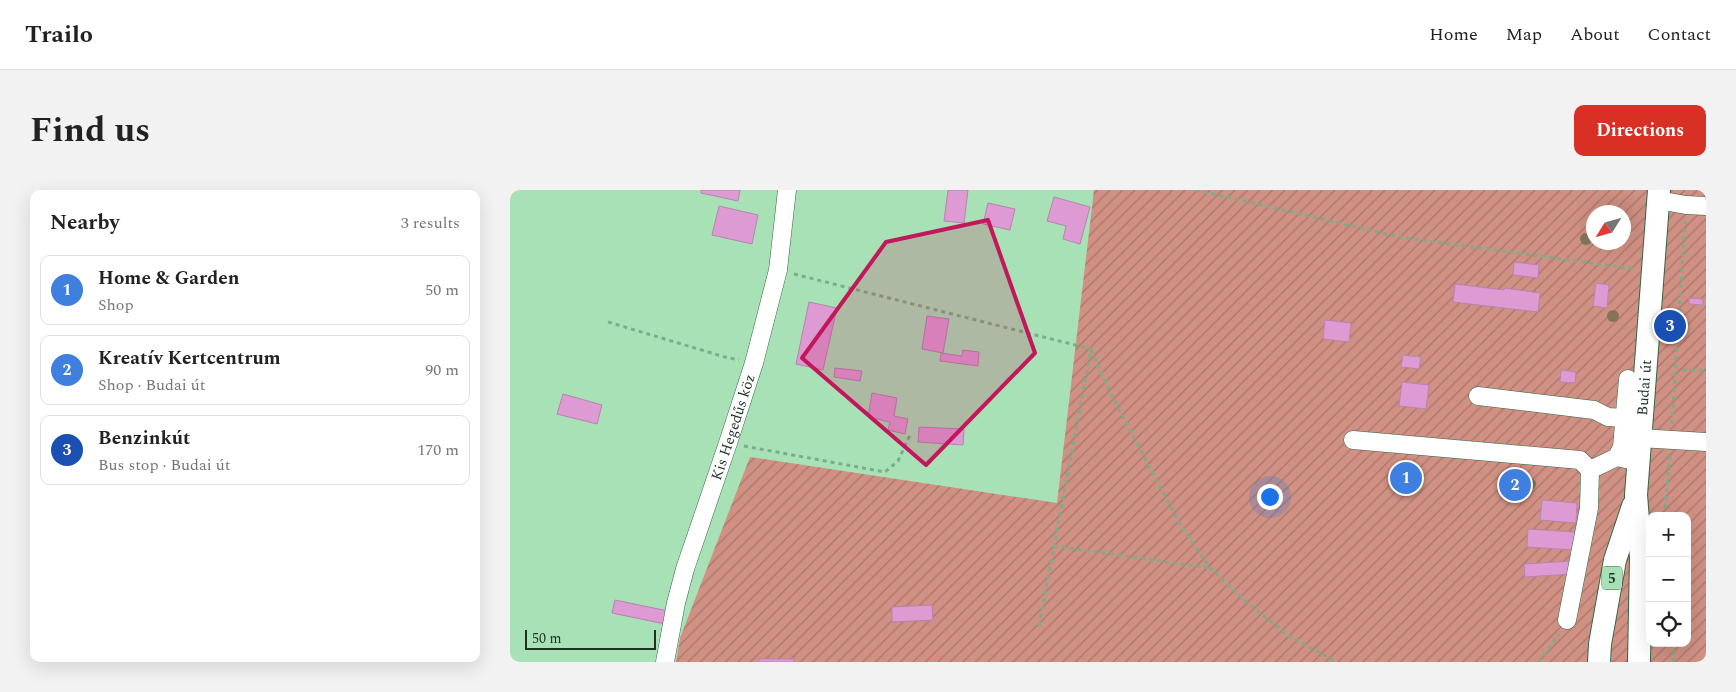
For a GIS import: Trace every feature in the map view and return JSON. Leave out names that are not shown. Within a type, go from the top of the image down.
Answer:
[{"type":"main road","name":"Budai út","points":[[1639,662],[1641,557],[1636,496],[1639,462],[1635,425],[1653,271],[1656,199]]},
{"type":"main road","name":"Budai út","points":[[1599,662],[1600,644],[1615,560],[1636,496]]},
{"type":"street","name":"Kis Hegedűs köz","points":[[665,662],[676,603],[685,569],[754,363],[778,270],[788,190]]},
{"type":"street","points":[[1656,199],[1686,205],[1706,206]]},
{"type":"street","points":[[1590,470],[1617,457],[1635,425],[1628,379]]},
{"type":"street","points":[[1478,396],[1594,410],[1671,441],[1706,442]]},
{"type":"street","points":[[1353,440],[1580,460],[1590,470],[1589,508],[1567,620]]},
{"type":"street","points":[[1617,457],[1639,462]]},
{"type":"path","points":[[1196,190],[1405,238],[1653,271]]},
{"type":"path","points":[[1664,512],[1671,441],[1686,205]]},
{"type":"path","points":[[778,270],[1091,349]]},
{"type":"path","points":[[608,322],[725,357],[754,363]]},
{"type":"path","points":[[1039,626],[1091,349]]},
{"type":"path","points":[[1091,349],[1109,390],[1178,521],[1210,568],[1249,604],[1286,634],[1336,662]]},
{"type":"path","points":[[1683,370],[1706,372]]},
{"type":"path","points":[[728,443],[885,472],[898,461],[911,434]]},
{"type":"path","points":[[1054,546],[1210,568]]},
{"type":"path","points":[[1539,662],[1567,620]]},
{"type":"path","points":[[1673,662],[1675,647]]},
{"type":"highlighted area","points":[[988,220],[1035,353],[926,465],[802,358],[886,242]]},
{"type":"shaded area","points":[[1094,190],[1706,190],[1706,662],[676,662],[680,638],[750,457],[1057,503]]},
{"type":"building","points":[[701,190],[740,190],[738,201],[701,193]]},
{"type":"building","points":[[948,190],[968,190],[964,223],[944,221]]},
{"type":"building","points":[[1054,197],[1090,207],[1080,244],[1063,239],[1066,226],[1047,221]]},
{"type":"building","points":[[988,203],[1015,209],[1010,230],[983,224]]},
{"type":"building","points":[[719,206],[758,215],[752,244],[712,235]]},
{"type":"building","points":[[1514,262],[1539,265],[1538,278],[1513,275]]},
{"type":"building","points":[[1596,283],[1609,285],[1607,308],[1593,306]]},
{"type":"building","points":[[1455,284],[1540,293],[1538,312],[1453,302]]},
{"type":"building","points":[[1689,298],[1703,299],[1703,305],[1689,304]]},
{"type":"building","points":[[809,302],[837,308],[823,370],[796,364]]},
{"type":"building","points":[[927,316],[949,319],[943,353],[922,349]]},
{"type":"building","points":[[1325,320],[1351,323],[1349,342],[1323,339]]},
{"type":"building","points":[[963,350],[979,352],[978,366],[940,361],[941,353],[962,356]]},
{"type":"building","points":[[1403,355],[1421,357],[1419,369],[1401,367]]},
{"type":"building","points":[[835,368],[862,371],[860,381],[834,377]]},
{"type":"building","points":[[1561,370],[1576,372],[1575,383],[1560,382]]},
{"type":"building","points":[[1402,382],[1429,385],[1426,409],[1399,406]]},
{"type":"building","points":[[872,393],[897,398],[894,416],[908,419],[905,434],[888,430],[890,422],[868,417]]},
{"type":"building","points":[[563,394],[602,405],[597,424],[557,414]]},
{"type":"building","points":[[919,427],[964,429],[963,445],[918,442]]},
{"type":"building","points":[[1542,500],[1577,503],[1576,523],[1540,520]]},
{"type":"building","points":[[1528,529],[1575,532],[1574,550],[1527,547]]},
{"type":"building","points":[[1572,561],[1573,574],[1525,577],[1524,564]]},
{"type":"building","points":[[615,600],[668,611],[665,624],[612,613]]},
{"type":"building","points":[[932,605],[933,620],[892,622],[892,607]]},
{"type":"building","points":[[759,659],[794,659],[794,662],[759,662]]},
{"type":"place","name":"Benzinkút","points":[[1670,326]]},
{"type":"place","name":"Home & Garden","points":[[1406,478]]},
{"type":"place","name":"Kreatív Kertcentrum","points":[[1515,485]]}]
